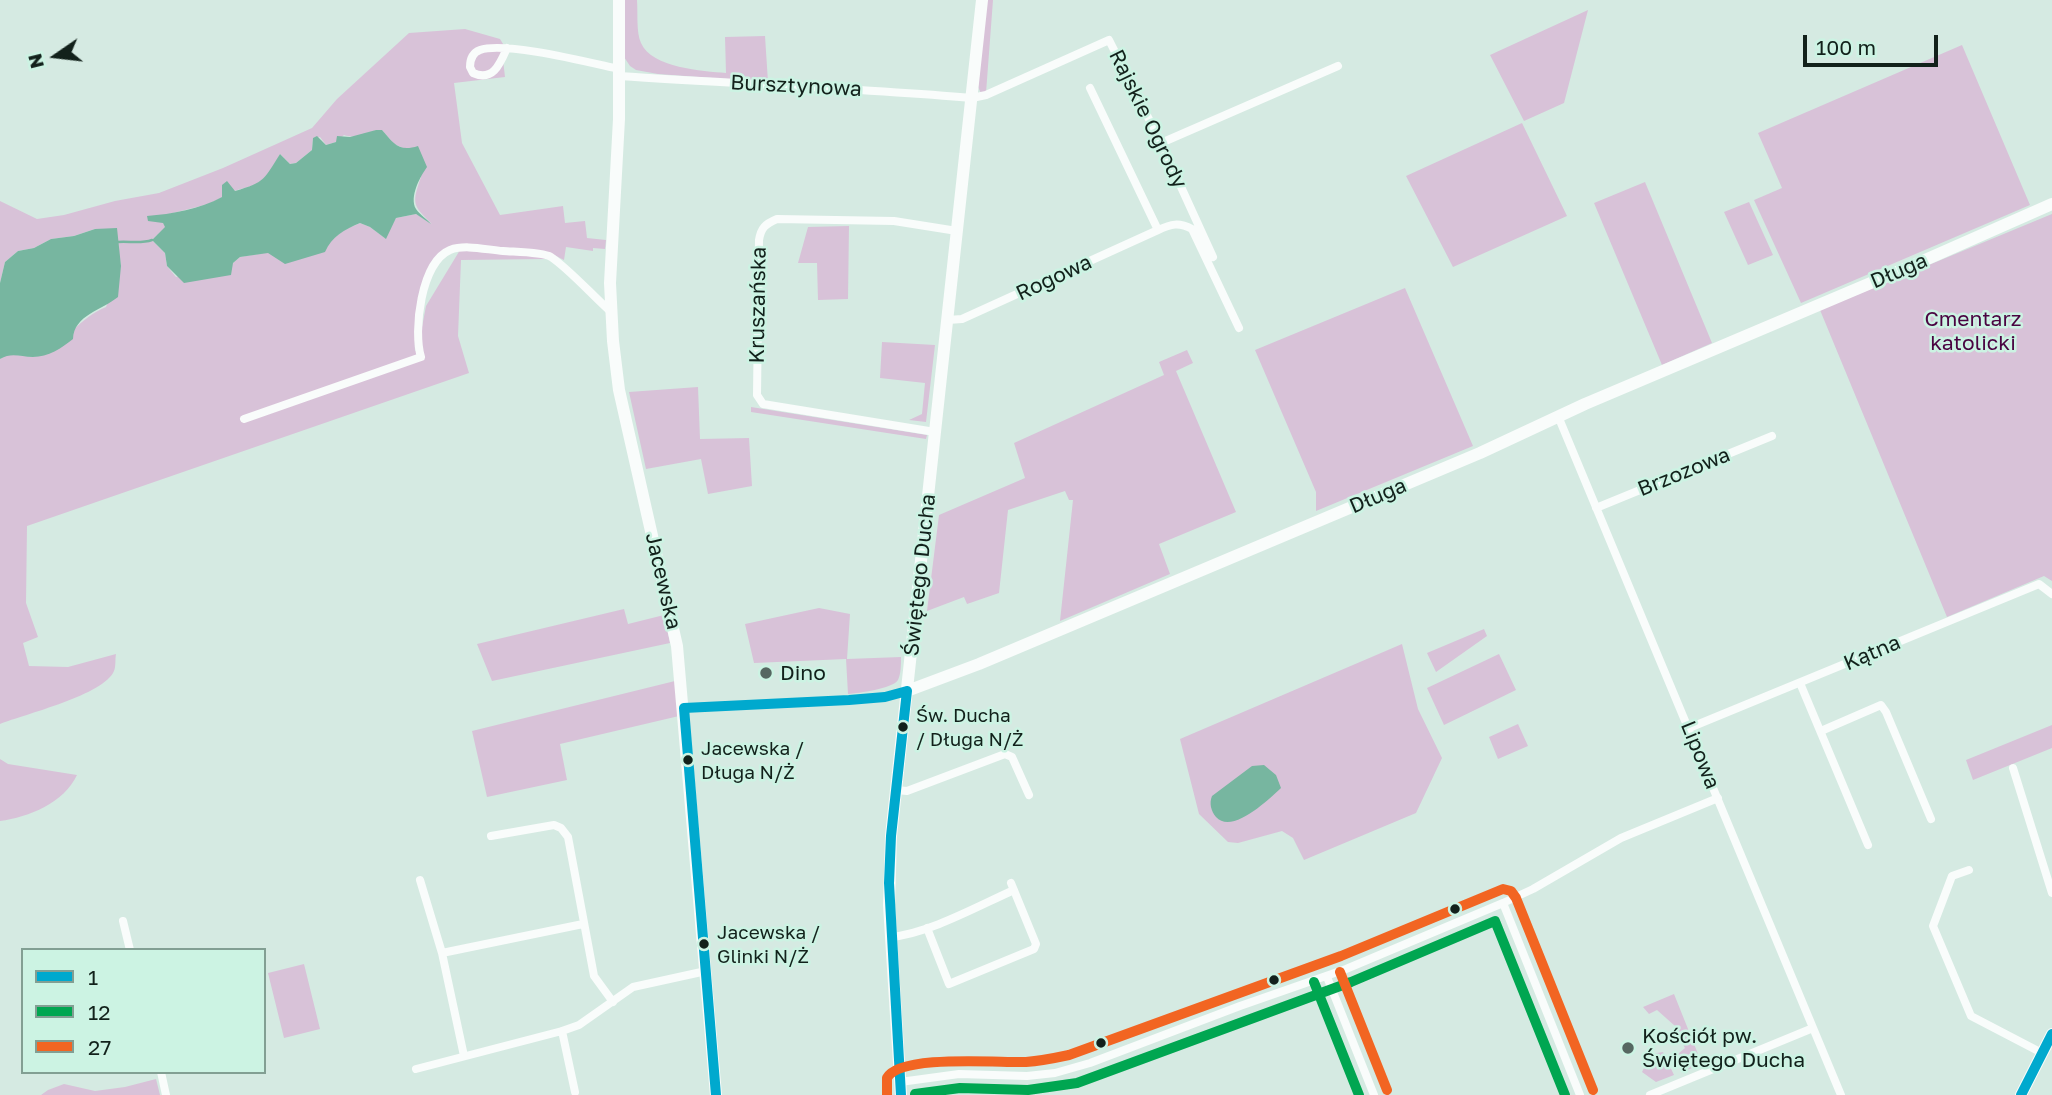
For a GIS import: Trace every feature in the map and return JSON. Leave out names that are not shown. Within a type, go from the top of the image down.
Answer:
[{"type":"street","name":"Jacewska","points":[[619,0],[610,311],[620,390],[677,646],[716,1095]]},
{"type":"street","name":"Świętego Ducha","points":[[901,1088],[890,937],[889,883],[896,790],[982,0]]},
{"type":"street","name":"Rajskie Ogrody","points":[[972,98],[986,95],[1109,40],[1161,143],[1213,257]]},
{"type":"street","name":"Bursztynowa","points":[[507,48],[497,69],[485,76],[473,73],[470,61],[478,51],[507,48],[558,56],[619,72],[786,87],[886,90],[972,98]]},
{"type":"street","points":[[1161,143],[1338,66]]},
{"type":"street","points":[[1090,88],[1158,230]]},
{"type":"street","name":"Długa","points":[[684,708],[849,700],[907,691],[979,664],[1480,453],[1558,416],[1925,261],[2052,204]]},
{"type":"street","name":"Kruszańska","points":[[935,432],[763,404],[757,395],[759,240],[761,229],[777,219],[894,221],[957,231]]},
{"type":"street","name":"Rogowa","points":[[948,320],[962,319],[1172,224],[1192,229],[1239,328]]},
{"type":"street","points":[[244,419],[421,357],[418,348],[419,323],[426,284],[440,257],[459,248],[549,256],[610,311]]},
{"type":"street","name":"Lipowa","points":[[1558,416],[1841,1095]]},
{"type":"street","name":"Brzozowa","points":[[1596,508],[1772,436]]},
{"type":"street","name":"Kątna","points":[[1689,728],[2039,584],[2052,594]]},
{"type":"street","points":[[1800,683],[1868,845]]},
{"type":"street","points":[[1821,731],[1881,705],[1931,819]]},
{"type":"street","points":[[896,790],[907,791],[1005,754],[1012,757],[1029,795]]},
{"type":"street","points":[[2013,768],[2052,893]]},
{"type":"street","points":[[901,1088],[959,1074],[1027,1076],[1073,1069],[1327,976],[1503,903],[1533,889],[1621,838],[1717,798]]},
{"type":"street","points":[[491,836],[554,825],[568,836],[594,976],[612,1002]]},
{"type":"street","points":[[1969,870],[1952,876],[1933,926],[1971,1016],[2042,1053]]},
{"type":"street","points":[[420,880],[442,953],[464,1056]]},
{"type":"street","points":[[890,937],[927,928],[1012,887],[1036,944],[1034,949],[949,984],[927,928]]},
{"type":"street","points":[[1503,903],[1580,1095]]},
{"type":"street","points":[[123,921],[130,948]]},
{"type":"street","points":[[442,953],[583,924]]},
{"type":"street","points":[[416,1069],[562,1031],[579,1025],[633,987],[706,971]]},
{"type":"street","points":[[1327,976],[1374,1095]]},
{"type":"street","points":[[1650,1095],[1813,1028]]},
{"type":"street","points":[[562,1031],[575,1092]]},
{"type":"street","points":[[2021,1095],[2052,1034]]},
{"type":"street","points":[[161,1074],[166,1095]]},
{"type":"green space","points":[[623,0],[637,0],[638,33],[647,51],[656,58],[679,67],[726,73],[725,37],[765,36],[768,82],[636,70],[624,57]]},
{"type":"green space","points":[[987,0],[993,0],[986,93],[981,93],[978,87]]},
{"type":"green space","points":[[1588,10],[1564,103],[1524,121],[1490,55]]},
{"type":"green space","points":[[465,29],[500,39],[508,52],[503,60],[505,77],[454,83],[462,143],[500,215],[563,206],[565,223],[585,221],[587,238],[606,240],[605,249],[593,248],[593,251],[566,247],[564,260],[550,253],[458,246],[446,250],[436,257],[428,271],[417,319],[415,351],[422,348],[426,306],[460,250],[547,257],[461,260],[458,336],[469,373],[27,526],[26,603],[38,637],[23,643],[29,666],[68,667],[116,654],[115,667],[107,680],[80,696],[0,724],[0,359],[8,354],[34,357],[106,307],[118,281],[120,260],[116,250],[95,229],[74,236],[51,239],[34,248],[18,251],[5,262],[0,283],[0,201],[37,219],[159,193],[223,168],[312,128],[337,99],[409,33]],"holes":[[[382,130],[394,144],[407,150],[421,177],[415,198],[417,208],[432,224],[416,214],[396,218],[385,238],[360,223],[344,230],[329,242],[240,257],[233,263],[176,277],[167,266],[165,253],[152,240],[166,227],[163,223],[169,214],[209,204],[234,191],[255,185],[270,174],[280,154],[290,164],[296,163],[312,150],[313,138],[320,137],[326,145],[336,142],[344,135],[356,136]]]},
{"type":"green space","points":[[1962,45],[2030,205],[1801,303],[1754,200],[1782,188],[1758,133]]},
{"type":"green space","points":[[1522,123],[1567,216],[1453,267],[1406,176]]},
{"type":"green space","points":[[1645,182],[1712,343],[1662,365],[1594,203]]},
{"type":"green space","points":[[1749,202],[1773,255],[1748,265],[1724,212]]},
{"type":"green space","name":"Cmentarz katolicki","points":[[2052,214],[2052,581],[2044,576],[1947,617],[1820,310]]},
{"type":"green space","points":[[849,226],[848,299],[818,300],[817,263],[798,263],[808,227]]},
{"type":"green space","points":[[1405,288],[1473,446],[1316,511],[1316,492],[1255,350]]},
{"type":"green space","points":[[882,342],[935,345],[926,422],[909,420],[922,414],[925,383],[880,378]]},
{"type":"green space","points":[[1187,350],[1193,363],[1176,371],[1236,512],[1159,544],[1170,574],[1060,621],[1073,500],[1069,500],[1065,491],[1008,510],[999,593],[967,604],[964,597],[927,611],[939,515],[1025,478],[1014,443],[1164,375],[1159,362]]},
{"type":"green space","points":[[698,387],[700,439],[749,438],[752,486],[708,494],[701,459],[646,469],[629,392]]},
{"type":"green space","points":[[751,407],[927,435],[926,439],[751,412]]},
{"type":"green space","points":[[819,608],[850,614],[847,659],[901,657],[898,680],[882,688],[848,694],[846,659],[754,663],[745,624]]},
{"type":"green space","points":[[624,609],[628,624],[664,615],[670,643],[492,681],[477,644]]},
{"type":"green space","points":[[1484,629],[1487,636],[1436,672],[1427,653]]},
{"type":"green space","points":[[1402,644],[1418,709],[1442,758],[1416,813],[1304,860],[1293,838],[1282,831],[1238,843],[1228,842],[1199,814],[1180,739]]},
{"type":"green space","points":[[1499,654],[1516,690],[1444,725],[1427,688]]},
{"type":"green space","points":[[675,681],[679,716],[560,744],[567,780],[487,797],[472,731]]},
{"type":"green space","points":[[1518,724],[1528,746],[1498,759],[1489,737]]},
{"type":"green space","points":[[2052,725],[2052,748],[1973,780],[1966,760]]},
{"type":"green space","points":[[0,759],[8,764],[77,775],[55,801],[34,812],[0,821]]},
{"type":"green space","points":[[304,964],[320,1029],[284,1038],[268,973]]},
{"type":"green space","points":[[1674,994],[1702,1064],[1687,1070],[1678,1054],[1685,1048],[1674,1029],[1675,1026],[1657,1010],[1649,1014],[1643,1007]]},
{"type":"green space","points":[[1663,1052],[1674,1075],[1656,1082],[1642,1072],[1651,1054]]},
{"type":"green space","points":[[156,1079],[160,1095],[41,1095],[64,1084],[95,1091]]},
{"type":"shaded area","points":[[382,130],[401,147],[418,146],[427,167],[416,187],[414,204],[431,224],[416,214],[396,218],[386,239],[360,223],[339,234],[325,252],[285,264],[268,253],[240,257],[233,263],[231,275],[184,283],[167,266],[165,253],[152,240],[165,227],[163,223],[148,221],[147,216],[205,205],[222,197],[222,185],[227,181],[235,191],[253,185],[267,174],[280,154],[290,164],[296,163],[312,150],[313,138],[317,136],[326,145],[336,142],[337,136],[350,137]]},
{"type":"shaded area","points":[[117,228],[121,266],[118,297],[83,319],[78,324],[73,339],[64,346],[39,357],[12,355],[0,359],[0,283],[5,262],[18,251],[34,248],[51,239],[74,236],[95,229]]},
{"type":"shaded area","points":[[1264,765],[1276,775],[1281,788],[1240,819],[1231,822],[1216,817],[1211,807],[1212,796],[1252,766]]},
{"type":"waterway","points":[[118,242],[152,240]]},
{"type":"transit line","name":"1","points":[[684,708],[849,700],[885,697],[907,691]]},
{"type":"transit line","name":"1","points":[[901,1095],[889,883],[891,836],[907,691]]},
{"type":"transit line","name":"1","points":[[684,708],[716,1095]]},
{"type":"transit line","name":"27","points":[[887,1095],[887,1078],[896,1070],[951,1061],[1026,1062],[1069,1055],[1341,956],[1503,889],[1511,891],[1516,898],[1593,1090]]},
{"type":"transit line","name":"12","points":[[915,1094],[960,1088],[1028,1090],[1077,1083],[1351,982],[1495,921],[1565,1095]]},
{"type":"transit line","name":"27","points":[[1340,972],[1387,1090]]},
{"type":"transit line","name":"12","points":[[1314,982],[1359,1095]]},
{"type":"transit line","name":"1","points":[[2021,1095],[2052,1034]]},
{"type":"place","name":"Dino","points":[[766,673]]},
{"type":"place","name":"Św. Ducha / Długa N/Ż","points":[[903,727]]},
{"type":"place","name":"Jacewska / Długa N/Ż","points":[[688,760]]},
{"type":"place","name":"Jacewska / Glinki N/Ż","points":[[704,944]]},
{"type":"place","name":"Kościół pw. Świętego Ducha","points":[[1628,1048]]}]
